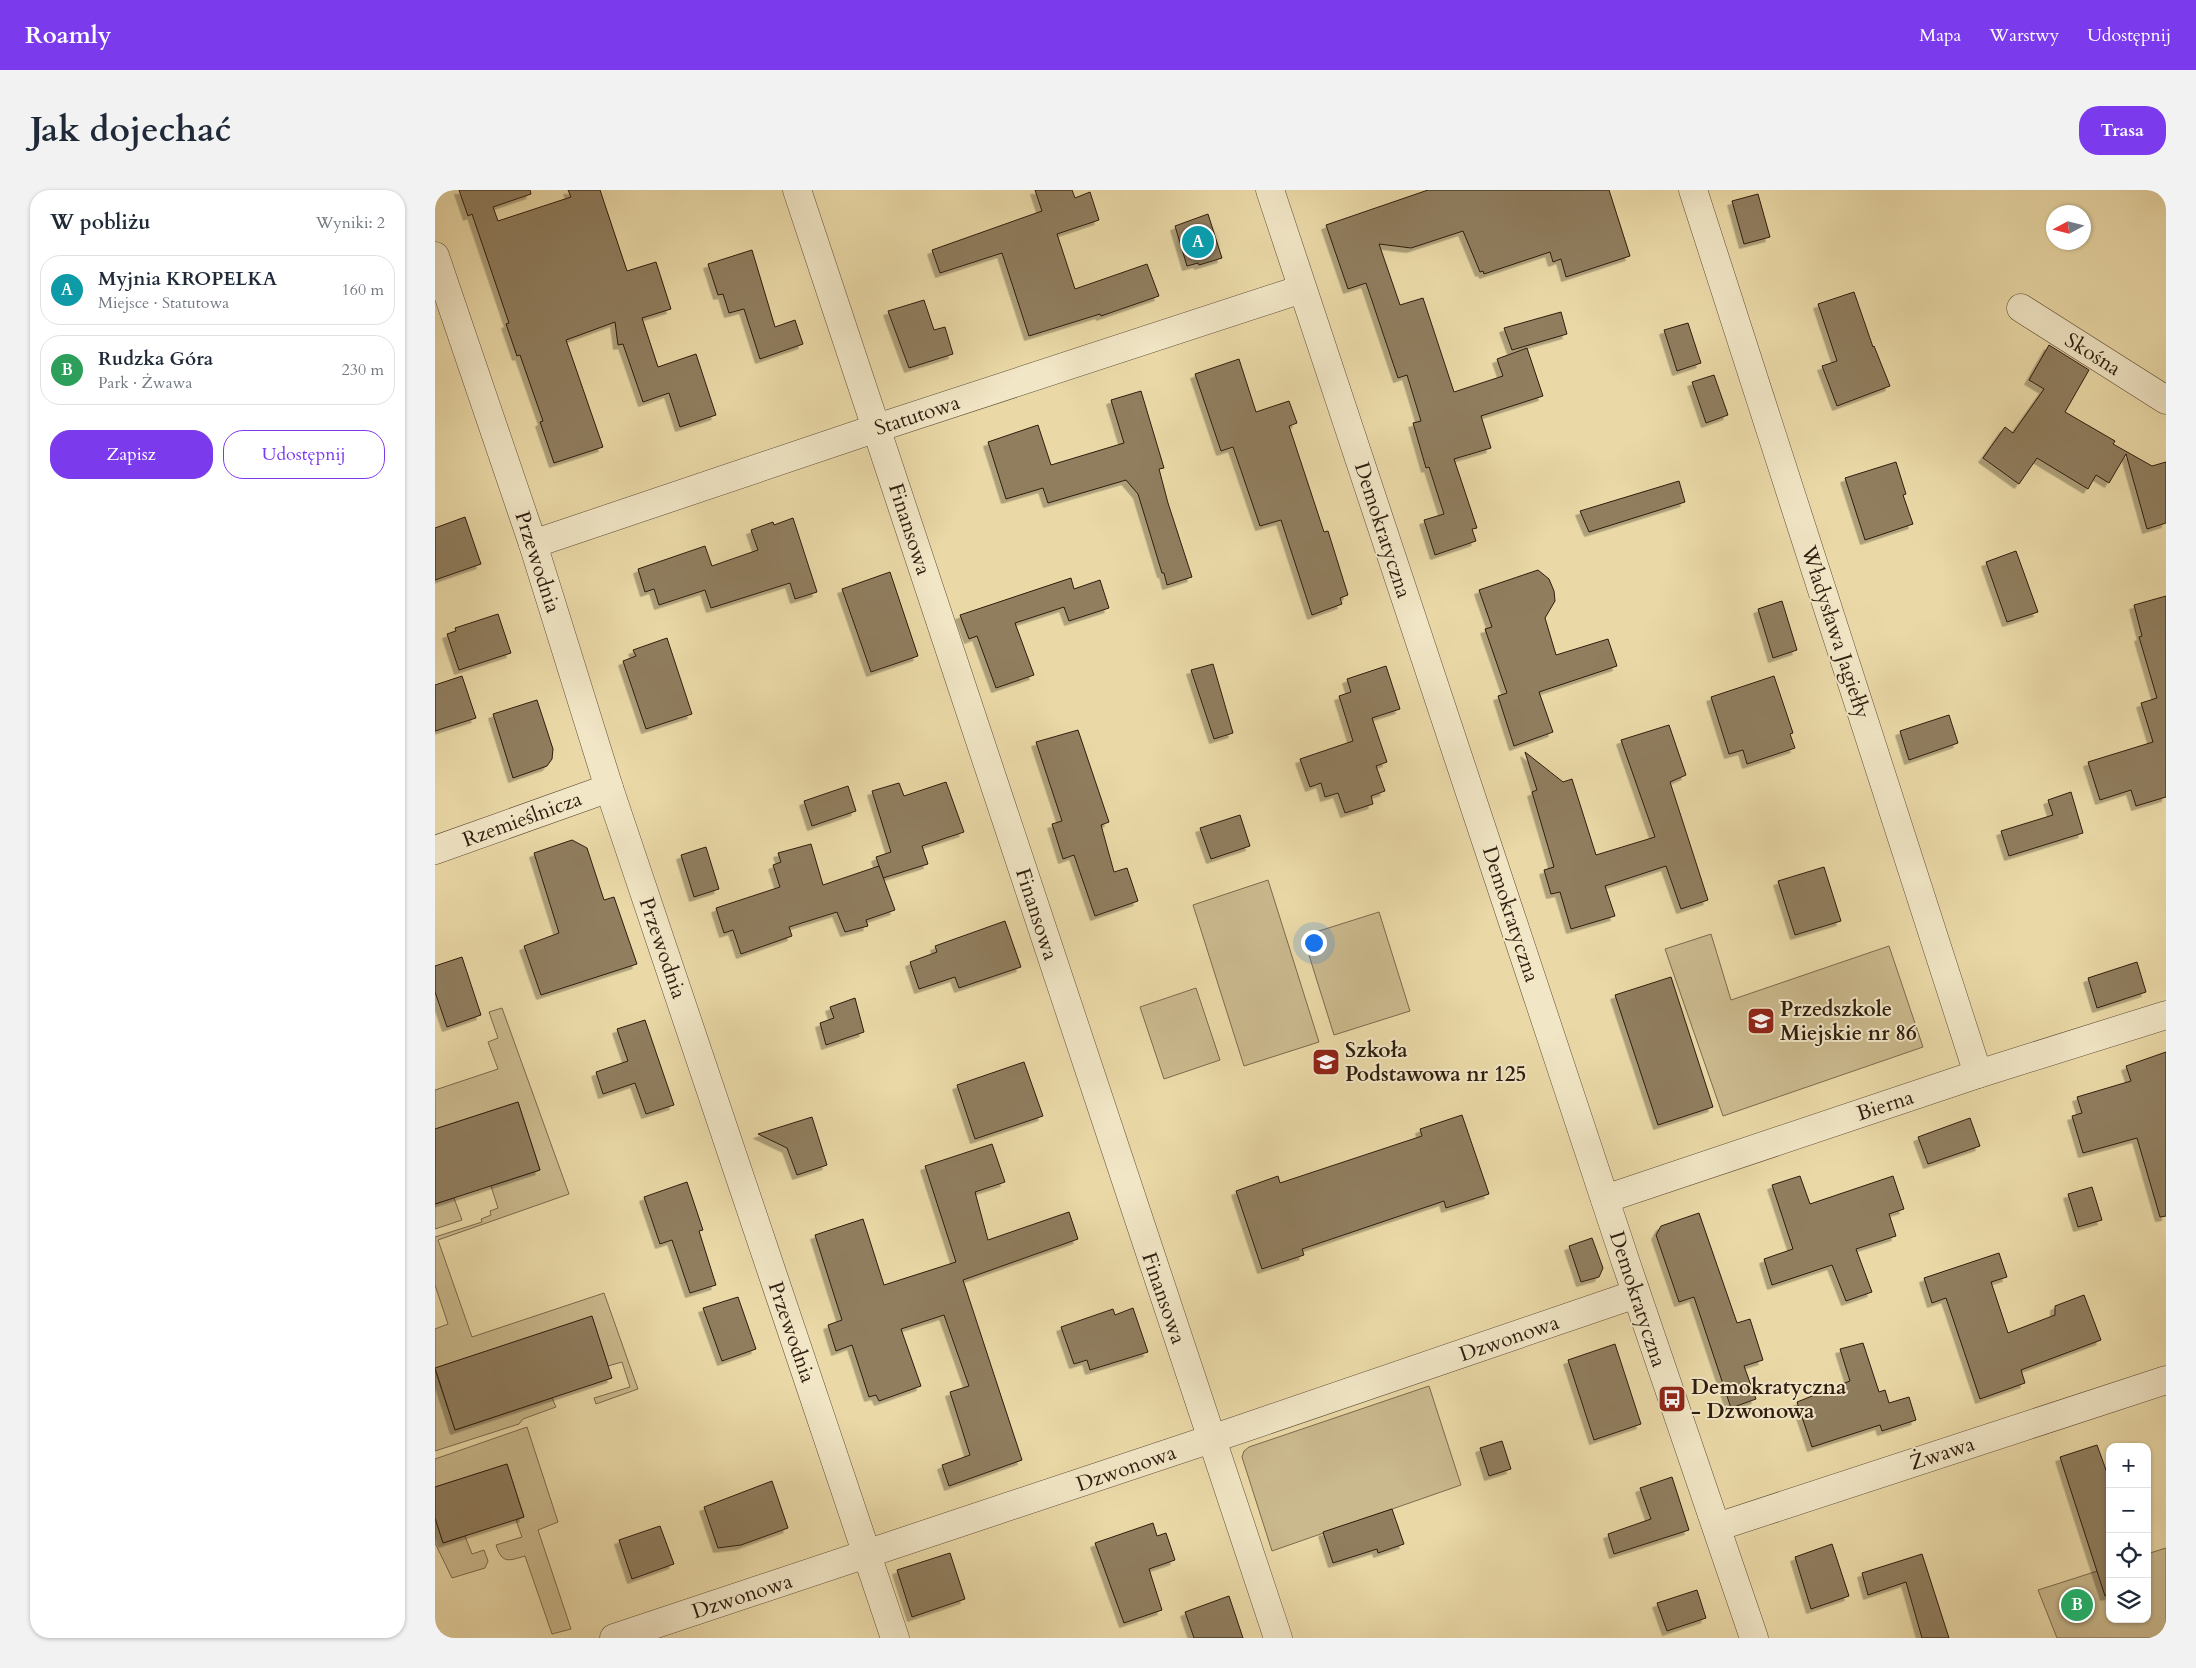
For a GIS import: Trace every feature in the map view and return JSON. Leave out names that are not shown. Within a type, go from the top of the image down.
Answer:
[{"type":"street","name":"Finansowa","points":[[797,190],[1277,1638]]},
{"type":"street","name":"Demokratyczna","points":[[1270,190],[1636,1294],[1717,1527],[1753,1638]]},
{"type":"street","name":"Władysława Jagiełły","points":[[1693,190],[1979,1074]]},
{"type":"street","name":"Przewodnia","points":[[435,256],[533,544],[609,788],[895,1638]]},
{"type":"street","name":"Statutowa","points":[[533,544],[877,428],[1303,289]]},
{"type":"street","name":"Skośna","points":[[2021,308],[2166,400]]},
{"type":"street","name":"Rzemieślnicza","points":[[435,850],[609,788]]},
{"type":"street","name":"Bierna","points":[[1605,1199],[1979,1074],[2166,1014]]},
{"type":"street","name":"Dzwonowa","points":[[614,1638],[1212,1439],[1636,1294]]},
{"type":"street","name":"Żwawa","points":[[1717,1527],[2166,1380]]},
{"type":"shaded area","points":[[1268,880],[1319,1042],[1244,1066],[1193,905]]},
{"type":"shaded area","points":[[1379,912],[1410,1011],[1334,1035],[1303,936]]},
{"type":"shaded area","points":[[1711,934],[1731,1000],[1889,946],[1923,1047],[1723,1116],[1665,949]]},
{"type":"shaded area","points":[[1196,988],[1220,1060],[1164,1079],[1140,1007]]},
{"type":"shaded area","points":[[502,1008],[569,1194],[438,1240],[472,1337],[604,1293],[638,1389],[596,1404],[594,1398],[630,1387],[622,1362],[608,1366],[592,1317],[435,1368],[435,1329],[448,1324],[435,1285],[435,1237],[482,1222],[481,1219],[491,1215],[490,1211],[498,1208],[491,1186],[540,1170],[518,1102],[435,1129],[435,1090],[498,1069],[488,1042],[498,1038],[489,1012]]},
{"type":"shaded area","points":[[454,1198],[462,1220],[435,1229],[435,1204]]},
{"type":"shaded area","points":[[435,1370],[455,1430],[552,1398],[556,1407],[523,1419],[519,1424],[435,1451]]},
{"type":"shaded area","points":[[1429,1386],[1461,1485],[1272,1551],[1242,1457],[1244,1451],[1249,1447]]},
{"type":"shaded area","points":[[527,1427],[558,1522],[538,1530],[571,1629],[552,1634],[525,1556],[506,1560],[498,1551],[496,1545],[522,1537],[516,1520],[524,1517],[507,1464],[435,1487],[435,1459]]},
{"type":"shaded area","points":[[435,1518],[443,1543],[465,1536],[472,1554],[484,1550],[488,1561],[485,1568],[452,1578],[435,1543]]},
{"type":"shaded area","points":[[2166,1548],[2166,1638],[2057,1638],[2038,1590],[2106,1568],[2106,1623],[2151,1623],[2151,1553]]},
{"type":"building","points":[[459,190],[530,190],[531,194],[493,207],[498,221],[571,197],[568,190],[600,190],[627,271],[656,262],[671,309],[642,318],[658,367],[696,354],[716,415],[680,427],[669,393],[643,402],[623,344],[618,345],[615,322],[566,340],[603,447],[554,463],[540,422],[543,421],[520,355],[517,356],[506,324],[509,323],[472,214],[468,216]]},
{"type":"building","points":[[1035,190],[1072,190],[1075,198],[1090,192],[1099,220],[1057,234],[1075,289],[1147,264],[1159,296],[1101,316],[1100,314],[1029,336],[1002,253],[940,273],[932,250],[1042,211]]},
{"type":"building","points":[[1428,190],[1609,190],[1630,256],[1566,277],[1561,259],[1553,262],[1550,252],[1484,274],[1483,271],[1480,272],[1463,231],[1411,248],[1379,244],[1400,305],[1423,298],[1454,392],[1503,376],[1497,359],[1527,348],[1543,396],[1481,416],[1491,448],[1454,459],[1477,528],[1472,529],[1476,541],[1435,555],[1424,520],[1444,514],[1429,467],[1426,468],[1413,423],[1421,421],[1407,375],[1398,378],[1366,283],[1348,289],[1326,225]]},
{"type":"building","points":[[1758,194],[1770,237],[1744,244],[1732,201]]},
{"type":"building","points":[[1208,214],[1222,258],[1199,265],[1198,263],[1187,266],[1175,226]]},
{"type":"building","points":[[752,250],[775,327],[795,320],[803,344],[760,359],[744,309],[729,313],[723,294],[718,295],[708,264]]},
{"type":"building","points":[[1854,292],[1873,347],[1890,386],[1837,406],[1822,366],[1837,361],[1818,304]]},
{"type":"building","points":[[924,300],[934,330],[945,327],[953,354],[909,368],[888,311]]},
{"type":"building","points":[[1561,312],[1567,334],[1512,350],[1504,328]]},
{"type":"building","points":[[1688,323],[1701,363],[1677,371],[1664,330]]},
{"type":"building","points":[[2049,345],[2089,370],[2065,412],[2115,441],[2113,444],[2152,466],[2166,462],[2166,523],[2147,529],[2126,454],[2109,483],[2096,475],[2088,489],[2037,458],[2019,484],[1983,458],[2005,427],[2013,433],[2044,389],[2029,380]]},
{"type":"building","points":[[1239,359],[1256,412],[1289,401],[1297,423],[1289,426],[1324,532],[1328,531],[1348,595],[1340,598],[1342,604],[1312,615],[1281,520],[1260,526],[1233,447],[1221,451],[1195,374]]},
{"type":"building","points":[[1714,375],[1728,415],[1706,423],[1692,382]]},
{"type":"building","points":[[1141,391],[1164,468],[1159,469],[1168,503],[1192,577],[1167,585],[1138,494],[1126,480],[1048,503],[1043,488],[1006,499],[988,442],[1038,425],[1051,465],[1124,443],[1111,400]]},
{"type":"building","points":[[1896,462],[1906,494],[1903,495],[1913,524],[1865,540],[1845,478]]},
{"type":"building","points":[[1679,481],[1685,502],[1589,532],[1580,511]]},
{"type":"building","points":[[465,517],[481,564],[435,580],[435,528]]},
{"type":"building","points":[[793,518],[817,592],[795,599],[790,583],[711,608],[705,590],[659,605],[654,589],[645,592],[638,569],[705,546],[712,566],[758,550],[751,530],[773,522],[774,525]]},
{"type":"building","points":[[2016,551],[2038,612],[2007,622],[1986,562]]},
{"type":"building","points":[[1538,570],[1549,579],[1554,591],[1555,601],[1545,618],[1556,655],[1608,639],[1617,666],[1539,692],[1553,732],[1514,746],[1498,696],[1507,693],[1485,629],[1492,627],[1479,590]]},
{"type":"building","points":[[890,572],[918,656],[871,672],[842,589]]},
{"type":"building","points":[[1071,578],[1074,589],[1100,580],[1109,608],[1069,621],[1064,607],[1015,623],[1034,675],[996,688],[977,636],[969,639],[960,615]]},
{"type":"building","points":[[2166,596],[2166,797],[2136,806],[2131,790],[2100,800],[2088,762],[2153,742],[2141,703],[2157,698],[2139,637],[2142,636],[2134,605]]},
{"type":"building","points":[[1782,601],[1797,650],[1773,658],[1758,609]]},
{"type":"building","points":[[498,614],[511,653],[459,670],[447,634],[456,631],[455,628]]},
{"type":"building","points":[[667,638],[692,714],[646,729],[623,661],[636,656],[633,650]]},
{"type":"building","points":[[1213,664],[1233,733],[1214,739],[1191,670]]},
{"type":"building","points":[[1386,666],[1400,709],[1372,718],[1387,762],[1376,766],[1385,791],[1371,796],[1373,804],[1345,813],[1338,793],[1325,797],[1321,783],[1310,787],[1300,759],[1353,741],[1339,696],[1351,692],[1347,679]]},
{"type":"building","points":[[462,676],[476,718],[435,731],[435,685]]},
{"type":"building","points":[[1774,676],[1793,733],[1790,734],[1795,748],[1747,764],[1743,750],[1729,754],[1711,697]]},
{"type":"building","points":[[537,700],[553,749],[552,759],[547,766],[513,778],[493,714]]},
{"type":"building","points":[[1949,715],[1958,743],[1909,760],[1900,731]]},
{"type":"building","points":[[1669,725],[1686,775],[1670,782],[1708,900],[1681,909],[1666,866],[1605,886],[1615,916],[1571,929],[1560,892],[1551,894],[1544,870],[1554,867],[1532,792],[1537,790],[1525,752],[1563,782],[1572,779],[1596,855],[1655,837],[1621,740]]},
{"type":"building","points":[[1078,730],[1109,822],[1101,825],[1114,872],[1127,868],[1138,901],[1095,916],[1074,855],[1063,859],[1052,824],[1062,821],[1036,742]]},
{"type":"building","points":[[946,782],[964,832],[922,846],[928,864],[883,878],[876,857],[891,852],[872,791],[899,783],[904,796]]},
{"type":"building","points":[[848,786],[856,811],[812,826],[804,801]]},
{"type":"building","points":[[2071,792],[2083,833],[2009,856],[2001,831],[2053,815],[2048,800]]},
{"type":"building","points":[[1240,815],[1250,846],[1211,859],[1200,828]]},
{"type":"building","points":[[572,840],[587,848],[604,900],[614,897],[637,964],[541,995],[524,946],[559,933],[534,853]]},
{"type":"building","points":[[811,844],[823,885],[879,866],[895,910],[866,920],[868,926],[845,932],[837,912],[789,927],[792,936],[741,954],[733,930],[724,933],[716,908],[780,887],[773,865],[781,862],[778,853]]},
{"type":"building","points":[[706,847],[719,889],[694,897],[681,855]]},
{"type":"building","points":[[1824,867],[1841,921],[1795,935],[1778,881]]},
{"type":"building","points":[[1005,921],[1021,967],[959,988],[955,977],[919,989],[910,962],[937,952],[935,946]]},
{"type":"building","points":[[462,957],[481,1015],[447,1027],[435,992],[435,966]]},
{"type":"building","points":[[2137,962],[2146,992],[2097,1008],[2088,978]]},
{"type":"building","points":[[1671,977],[1713,1107],[1658,1125],[1615,995]]},
{"type":"building","points":[[855,998],[864,1032],[826,1045],[820,1023],[834,1018],[830,1007]]},
{"type":"building","points":[[645,1020],[674,1105],[646,1114],[635,1083],[603,1094],[596,1072],[628,1061],[617,1029]]},
{"type":"building","points":[[2166,1052],[2166,1216],[2160,1217],[2137,1138],[2083,1153],[2072,1116],[2082,1113],[2077,1097],[2131,1081],[2126,1066]]},
{"type":"building","points":[[1024,1062],[1043,1116],[975,1139],[957,1085]]},
{"type":"building","points":[[518,1102],[540,1170],[435,1204],[435,1129]]},
{"type":"building","points":[[1462,1115],[1489,1194],[1446,1208],[1444,1201],[1302,1249],[1304,1255],[1262,1269],[1236,1191],[1278,1176],[1280,1183],[1422,1136],[1420,1129]]},
{"type":"building","points":[[812,1117],[827,1165],[797,1175],[787,1148],[758,1134]]},
{"type":"building","points":[[1970,1118],[1980,1146],[1928,1164],[1918,1137]]},
{"type":"building","points":[[992,1144],[1005,1182],[975,1192],[988,1240],[1069,1212],[1078,1239],[963,1280],[1022,1460],[949,1486],[942,1465],[970,1455],[950,1392],[969,1386],[944,1315],[901,1329],[921,1386],[879,1401],[876,1395],[869,1397],[852,1345],[836,1351],[828,1325],[842,1320],[815,1235],[863,1219],[884,1285],[956,1262],[925,1166]]},
{"type":"building","points":[[1800,1176],[1810,1204],[1893,1176],[1904,1209],[1889,1214],[1896,1236],[1856,1249],[1872,1292],[1846,1301],[1832,1265],[1772,1285],[1764,1259],[1793,1249],[1772,1185]]},
{"type":"building","points":[[687,1182],[703,1230],[699,1231],[716,1285],[690,1293],[672,1240],[660,1244],[644,1197]]},
{"type":"building","points":[[2092,1187],[2102,1220],[2078,1227],[2068,1194]]},
{"type":"building","points":[[1699,1213],[1737,1323],[1750,1319],[1763,1360],[1744,1366],[1756,1399],[1731,1408],[1694,1297],[1679,1302],[1656,1235],[1661,1226]]},
{"type":"building","points":[[1592,1238],[1603,1268],[1599,1277],[1581,1282],[1569,1246]]},
{"type":"building","points":[[1999,1253],[2007,1277],[1991,1282],[2008,1333],[2055,1315],[2055,1306],[2084,1295],[2101,1340],[2021,1370],[2025,1383],[1980,1399],[1946,1298],[1932,1303],[1924,1278]]},
{"type":"building","points":[[738,1297],[756,1349],[722,1361],[703,1308]]},
{"type":"building","points":[[1133,1308],[1148,1352],[1090,1370],[1087,1360],[1074,1364],[1061,1327],[1113,1309],[1115,1315]]},
{"type":"building","points":[[592,1316],[612,1378],[455,1430],[435,1368]]},
{"type":"building","points":[[1863,1343],[1879,1392],[1885,1390],[1889,1403],[1909,1397],[1916,1420],[1882,1431],[1880,1425],[1812,1447],[1797,1402],[1850,1381],[1840,1349]]},
{"type":"building","points":[[1615,1344],[1641,1424],[1594,1440],[1568,1360]]},
{"type":"building","points":[[1502,1441],[1511,1469],[1489,1476],[1480,1448]]},
{"type":"building","points":[[2097,1445],[2106,1470],[2106,1596],[2105,1596],[2060,1457]]},
{"type":"building","points":[[507,1464],[524,1517],[443,1543],[435,1518],[435,1487]]},
{"type":"building","points":[[1672,1477],[1689,1530],[1614,1554],[1608,1534],[1651,1519],[1640,1488]]},
{"type":"building","points":[[772,1481],[788,1528],[741,1545],[718,1548],[704,1507]]},
{"type":"building","points":[[1392,1509],[1404,1544],[1378,1553],[1377,1549],[1333,1563],[1323,1532]]},
{"type":"building","points":[[1153,1523],[1157,1536],[1166,1533],[1175,1560],[1149,1569],[1162,1610],[1124,1623],[1095,1543]]},
{"type":"building","points":[[660,1526],[674,1564],[632,1579],[619,1540]]},
{"type":"building","points":[[1832,1544],[1849,1596],[1811,1609],[1795,1557]]},
{"type":"building","points":[[950,1553],[965,1599],[912,1617],[897,1570]]},
{"type":"building","points":[[1922,1554],[1949,1638],[1922,1638],[1906,1582],[1868,1595],[1862,1573]]},
{"type":"building","points":[[1697,1590],[1706,1618],[1667,1631],[1657,1603]]},
{"type":"building","points":[[1229,1596],[1243,1638],[1194,1638],[1185,1612]]},
{"type":"place","name":"Myjnia KROPELKA","points":[[1198,242]]},
{"type":"place","name":"Przedszkole Miejskie nr 86","points":[[1761,1021]]},
{"type":"place","name":"Szkoła Podstawowa nr 125","points":[[1326,1062]]},
{"type":"place","name":"Demokratyczna - Dzwonowa","points":[[1672,1399]]},
{"type":"place","name":"Rudzka Góra","points":[[2077,1605]]}]
